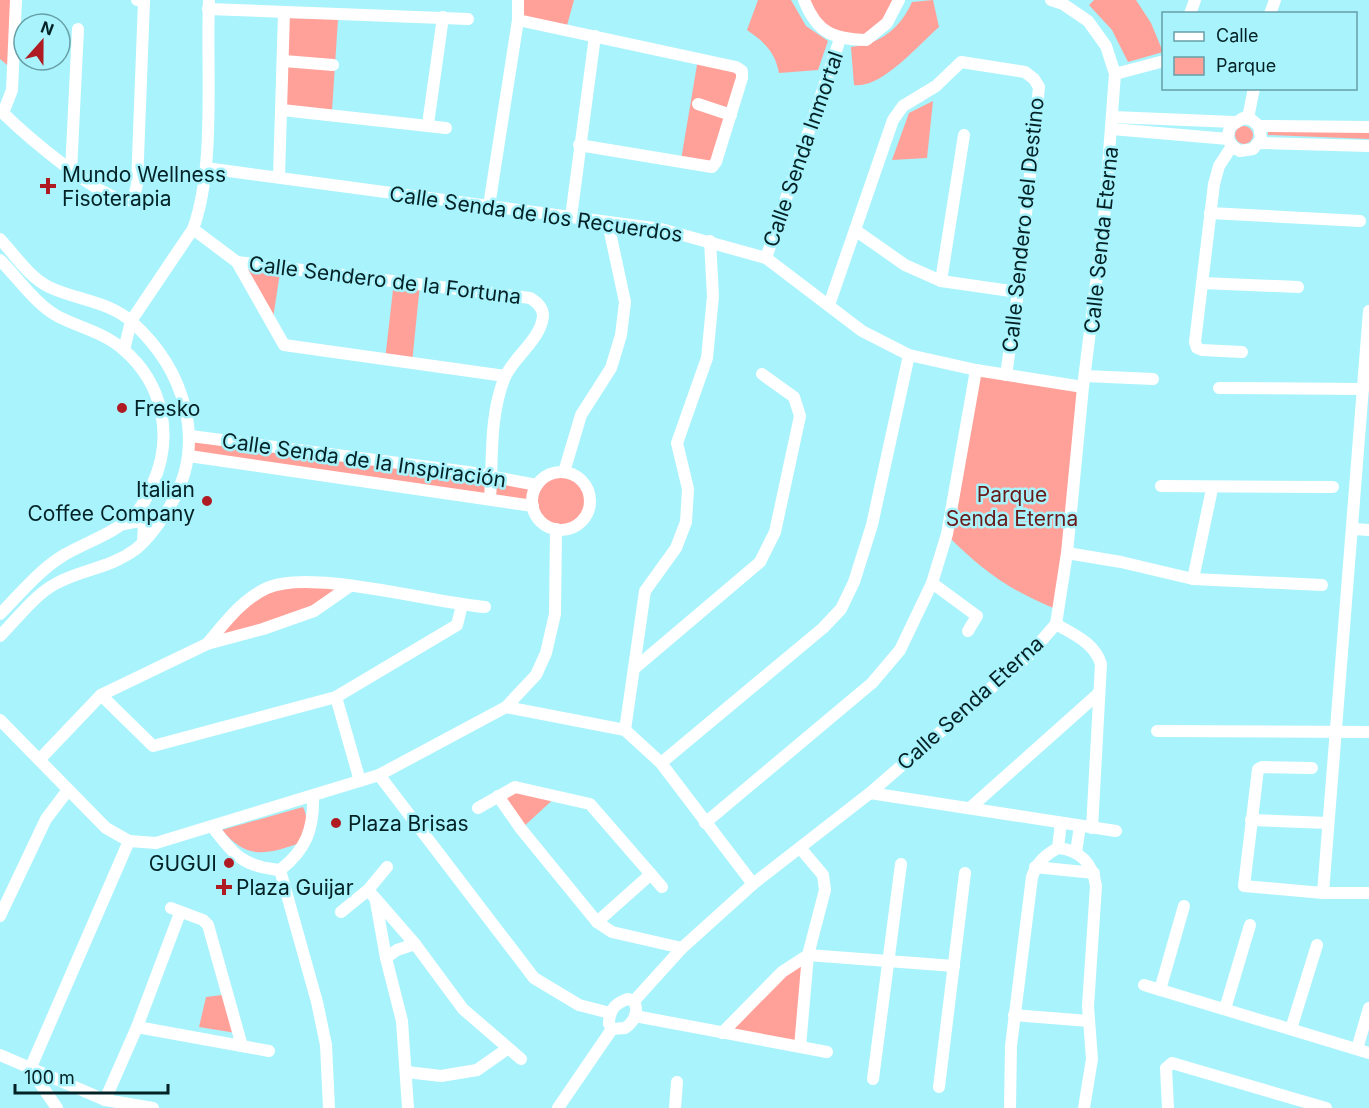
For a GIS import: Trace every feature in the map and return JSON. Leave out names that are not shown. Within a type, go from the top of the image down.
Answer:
[{"type":"street","points":[[16,0],[12,90],[2,111],[71,171],[109,196],[125,201],[134,197],[137,184],[144,2],[137,0]]},
{"type":"street","points":[[489,206],[518,20],[518,0]]},
{"type":"street","name":"Calle Senda Inmortal","points":[[804,0],[818,24],[840,39],[866,40],[887,23],[899,0]]},
{"type":"street","name":"Calle Senda Eterna","points":[[634,1001],[682,948],[753,884],[801,849],[870,793],[1028,656],[1056,624],[1067,553],[1113,123],[1115,74],[1106,46],[1088,21],[1063,4],[1051,0]]},
{"type":"street","points":[[124,350],[131,321],[193,229],[199,214],[206,168],[208,5],[225,11],[442,17],[468,20]]},
{"type":"street","points":[[279,176],[284,13]]},
{"type":"street","points":[[428,124],[442,17]]},
{"type":"street","points":[[518,20],[740,68],[742,78],[716,162],[712,167],[579,145]]},
{"type":"street","points":[[71,171],[78,29]]},
{"type":"street","points":[[571,217],[579,145],[596,36]]},
{"type":"street","name":"Calle Senda Inmortal","points":[[766,258],[840,39]]},
{"type":"street","points":[[284,62],[333,64]]},
{"type":"street","name":"Calle Sendero del Destino","points":[[829,305],[899,110],[936,86],[962,62],[1025,72],[1034,79],[1039,87],[1018,292],[1006,375]]},
{"type":"street","points":[[1115,74],[1162,62]]},
{"type":"street","points":[[1248,118],[1254,90]]},
{"type":"street","points":[[698,104],[730,115]]},
{"type":"street","points":[[282,110],[428,124],[446,128]]},
{"type":"street","points":[[1113,123],[1189,120],[1234,122],[1248,118]]},
{"type":"street","points":[[1113,123],[1230,143],[1244,152],[1260,143],[1262,134],[1259,126],[1248,118]]},
{"type":"street","points":[[1188,135],[1189,120]]},
{"type":"street","points":[[1234,122],[1228,130],[1230,143],[1220,166],[1210,213],[1197,348],[1242,352]]},
{"type":"street","points":[[1259,126],[1369,127]]},
{"type":"street","points":[[941,281],[964,135]]},
{"type":"street","points":[[1260,143],[1369,146]]},
{"type":"street","name":"Calle Senda de los Recuerdos","points":[[206,168],[661,229],[766,258],[862,331],[909,356],[1006,375],[1084,382],[1153,380]]},
{"type":"street","points":[[1210,213],[1360,221]]},
{"type":"street","points":[[564,471],[580,415],[611,368],[621,335],[625,302],[608,223]]},
{"type":"street","points":[[193,229],[237,262],[284,345],[505,376]]},
{"type":"street","points":[[855,230],[905,265],[941,281],[1018,292]]},
{"type":"street","points":[[0,239],[23,266],[48,286],[97,303],[131,321],[158,352],[181,392],[188,411],[191,436],[184,479],[167,512],[143,541],[106,565],[58,582],[0,636]]},
{"type":"street","points":[[625,730],[645,591],[676,548],[686,522],[688,489],[677,442],[707,358],[713,296],[710,241]]},
{"type":"street","points":[[0,260],[49,310],[108,338],[124,350],[157,393],[165,437],[160,468],[146,500],[134,514],[120,525],[63,556],[40,573],[0,614]]},
{"type":"street","name":"Calle Sendero de la Fortuna","points":[[237,262],[530,298],[540,304],[543,316],[536,333],[505,376],[496,404],[492,432],[490,499]]},
{"type":"street","points":[[1202,283],[1298,287]]},
{"type":"street","points":[[1323,893],[1369,311]]},
{"type":"street","points":[[137,364],[151,371],[157,371],[160,366],[158,352]]},
{"type":"street","points":[[661,763],[823,628],[841,609],[854,582],[872,525],[909,356]]},
{"type":"street","points":[[705,823],[872,683],[900,650],[932,583],[947,534],[976,370]]},
{"type":"street","points":[[635,668],[760,562],[775,532],[800,416],[794,397],[762,374]]},
{"type":"street","points":[[159,402],[158,384],[162,380],[181,392]]},
{"type":"street","points":[[1220,388],[1363,389]]},
{"type":"street","name":"Calle Senda de la Inspiración","points":[[191,436],[492,476],[537,485]]},
{"type":"street","points":[[332,476],[335,455]]},
{"type":"street","name":"Calle Senda de la Inspiración","points":[[189,456],[533,506]]},
{"type":"street","points":[[564,471],[577,476],[584,483],[591,501],[583,520],[566,529],[556,529],[541,522],[533,506],[537,485],[550,474],[564,471]]},
{"type":"street","points":[[1161,486],[1212,489],[1333,487]]},
{"type":"street","points":[[1192,579],[1212,489]]},
{"type":"street","points":[[146,500],[145,516],[150,519],[167,512]]},
{"type":"street","points":[[120,525],[139,521],[144,525],[143,541]]},
{"type":"street","points":[[3,723],[106,828],[129,841],[156,843],[379,775],[506,707],[536,675],[546,653],[555,614],[556,529]]},
{"type":"street","points":[[1353,529],[1369,530]]},
{"type":"street","points":[[1067,553],[1192,579],[1322,585]]},
{"type":"street","points":[[207,644],[234,613],[265,588],[287,581],[351,586],[485,607]]},
{"type":"street","points":[[932,583],[977,616],[968,631]]},
{"type":"street","points":[[40,759],[101,695],[207,644],[263,629],[314,611],[351,586]]},
{"type":"street","points":[[101,695],[153,746],[336,697],[438,639],[457,625],[462,605]]},
{"type":"street","points":[[1056,624],[1090,644],[1101,664],[1086,827],[1076,852]]},
{"type":"street","points":[[970,808],[1099,693]]},
{"type":"street","points":[[336,697],[360,781]]},
{"type":"street","points":[[506,707],[625,730],[661,763],[753,884]]},
{"type":"street","points":[[1157,731],[1369,732]]},
{"type":"street","points":[[1312,768],[1259,767],[1244,886],[1252,889],[1369,894]]},
{"type":"street","points":[[379,775],[534,978],[579,1005],[610,1013]]},
{"type":"street","points":[[478,808],[519,787],[590,804],[662,887]]},
{"type":"street","points":[[0,916],[46,819],[68,790]]},
{"type":"street","points":[[870,793],[1116,831]]},
{"type":"street","points":[[212,826],[242,861],[260,868],[280,870],[297,857],[307,842],[314,819],[313,796]]},
{"type":"street","points":[[498,796],[521,829],[597,922],[612,932],[682,948]]},
{"type":"street","points":[[1251,820],[1328,823]]},
{"type":"street","points":[[1058,848],[1061,823]]},
{"type":"street","points":[[30,1070],[129,841]]},
{"type":"street","points":[[1010,1108],[1014,1015],[1035,867],[1045,855],[1058,848],[1076,852],[1094,873],[1089,1021],[1092,1059],[1084,1108]]},
{"type":"street","points":[[800,1047],[808,955],[825,890],[823,875],[801,849]]},
{"type":"street","points":[[873,1079],[901,864]]},
{"type":"street","points":[[341,912],[368,890],[387,867]]},
{"type":"street","points":[[1035,867],[1094,873]]},
{"type":"street","points":[[280,870],[317,1002],[326,1045],[329,1108]]},
{"type":"street","points":[[939,1087],[965,873]]},
{"type":"street","points":[[597,922],[651,874]]},
{"type":"street","points":[[368,890],[415,944],[463,1009],[521,1059]]},
{"type":"street","points":[[376,901],[386,958],[402,1021],[408,1108]]},
{"type":"street","points":[[1160,990],[1184,906]]},
{"type":"street","points":[[105,1100],[137,1027],[176,910],[202,920],[208,925],[242,1046]]},
{"type":"street","points":[[1225,1010],[1250,926]]},
{"type":"street","points":[[386,958],[397,950],[415,944]]},
{"type":"street","points":[[1291,1029],[1317,945]]},
{"type":"street","points":[[722,1033],[782,972],[808,955],[954,966]]},
{"type":"street","points":[[1144,985],[1363,1051],[1369,1008]]},
{"type":"street","points":[[621,1001],[634,1001],[637,1006],[635,1017],[625,1028],[612,1029],[609,1024],[610,1013],[621,1001]]},
{"type":"street","points":[[1014,1015],[1089,1021]]},
{"type":"street","points":[[635,1017],[827,1052]]},
{"type":"street","points":[[137,1027],[269,1051]]},
{"type":"street","points":[[558,1108],[612,1029]]},
{"type":"street","points":[[406,1072],[441,1076],[477,1070],[507,1049]]},
{"type":"street","points":[[1,1056],[105,1100],[153,1108]]},
{"type":"street","points":[[1168,1108],[1166,1068],[1172,1063],[1326,1108]]},
{"type":"street","points":[[30,1070],[57,1108]]},
{"type":"street","points":[[675,1108],[678,1082]]},
{"type":"green space","points":[[0,0],[16,0],[15,12],[12,12],[12,69],[0,59]]},
{"type":"green space","points":[[518,0],[574,0],[566,29],[518,20]]},
{"type":"green space","points":[[758,0],[791,0],[806,26],[828,41],[818,70],[779,73],[775,59],[768,48],[747,30]]},
{"type":"green space","points":[[804,0],[899,0],[866,40],[818,24]]},
{"type":"green space","points":[[933,0],[939,27],[888,73],[865,84],[854,85],[851,47],[880,39],[888,34],[907,12],[912,2]]},
{"type":"green space","points":[[1094,0],[1136,0],[1151,23],[1162,52],[1128,62],[1112,30],[1089,5]]},
{"type":"green space","points":[[286,18],[338,19],[332,111],[285,106]]},
{"type":"green space","points":[[698,59],[739,68],[716,162],[681,160]]},
{"type":"green space","points":[[933,101],[927,158],[892,160],[909,113]]},
{"type":"green space","points":[[1240,126],[1248,126],[1253,131],[1251,142],[1240,144],[1235,139],[1235,131]]},
{"type":"green space","points":[[1268,129],[1369,132],[1369,139],[1268,135]]},
{"type":"green space","points":[[237,262],[281,266],[272,325]]},
{"type":"green space","points":[[394,281],[420,284],[412,363],[385,360]]},
{"type":"green space","name":"Parque Senda Eterna","points":[[976,370],[1083,387],[1058,610],[1025,595],[998,579],[973,560],[947,535]]},
{"type":"green space","points":[[191,436],[537,485],[552,474],[565,472],[585,483],[591,495],[589,509],[581,520],[570,528],[557,530],[544,523],[533,506],[189,456]]},
{"type":"green space","points":[[350,586],[314,611],[207,644],[265,588]]},
{"type":"green space","points":[[515,787],[558,795],[521,829],[498,796]]},
{"type":"green space","points":[[303,807],[306,817],[304,830],[297,844],[286,848],[266,852],[248,850],[239,846],[222,830]]},
{"type":"green space","points":[[808,955],[800,1047],[722,1033]]},
{"type":"green space","points":[[230,994],[236,1033],[199,1027],[206,997]]},
{"type":"place","name":"Mundo Wellness Fisoterapia","points":[[48,186]]},
{"type":"place","name":"Fresko","points":[[122,408]]},
{"type":"place","name":"Italian Coffee Company","points":[[207,501]]},
{"type":"place","name":"Plaza Brisas","points":[[336,823]]},
{"type":"place","name":"GUGUI","points":[[229,863]]},
{"type":"place","name":"Plaza Guijar","points":[[224,887]]}]
